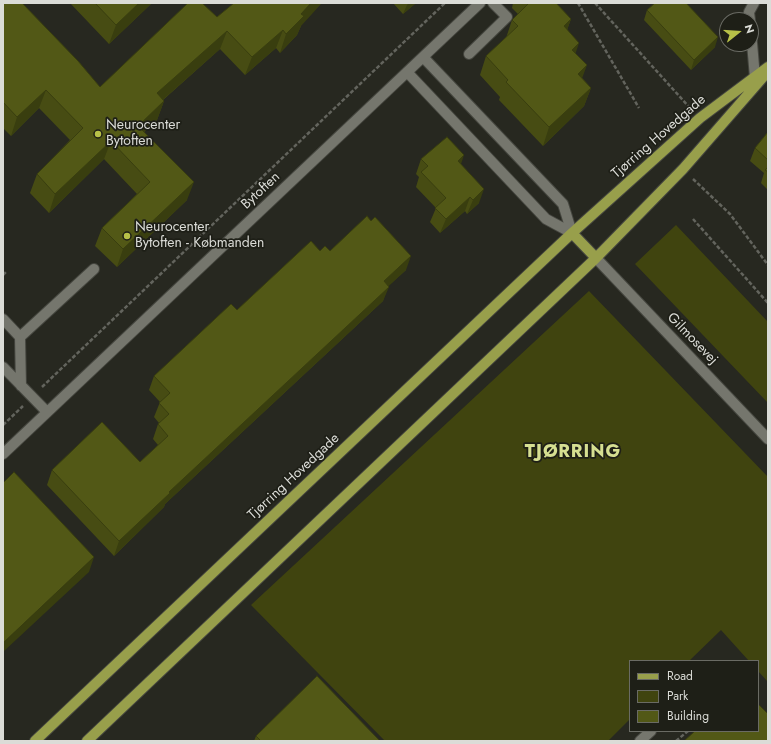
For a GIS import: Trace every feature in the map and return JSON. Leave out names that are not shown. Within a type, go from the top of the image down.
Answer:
[{"type":"main road","name":"Tjørring Hovedgade","points":[[35,741],[572,233],[700,118],[768,67]]},
{"type":"main road","points":[[87,741],[596,258],[683,169],[768,71]]},
{"type":"main road","points":[[572,233],[596,258]]},
{"type":"street","name":"Bytoften","points":[[3,454],[480,3]]},
{"type":"street","points":[[469,54],[507,17],[494,3]]},
{"type":"street","points":[[753,52],[755,78]]},
{"type":"street","points":[[423,57],[563,204],[572,233]]},
{"type":"street","points":[[407,72],[546,219],[572,233]]},
{"type":"street","name":"Gilmosevej","points":[[596,258],[768,439]]},
{"type":"street","points":[[20,337],[94,269]]},
{"type":"street","points":[[3,319],[20,337],[21,386]]},
{"type":"street","points":[[3,367],[47,412]]},
{"type":"street","points":[[640,741],[650,732]]},
{"type":"path","points":[[3,425],[445,3]]},
{"type":"path","points":[[578,3],[639,108]]},
{"type":"path","points":[[595,3],[700,118]]},
{"type":"path","points":[[683,169],[730,214],[768,265]]},
{"type":"path","points":[[693,220],[768,303]]},
{"type":"path","points":[[3,274],[7,271]]},
{"type":"path","points":[[676,741],[687,732]]},
{"type":"green space","points":[[676,225],[768,322],[768,403],[635,264]]},
{"type":"green space","points":[[589,291],[768,477],[768,682],[759,672],[759,660],[748,660],[721,630],[690,660],[629,660],[629,720],[608,741],[385,741],[251,605]]},
{"type":"building","name":"Neurocenter Bytoften","points":[[3,3],[22,3],[78,61],[100,87],[188,3],[202,3],[217,17],[234,3],[311,3],[301,14],[304,16],[286,34],[283,30],[252,57],[227,31],[157,93],[164,101],[138,126],[194,182],[123,249],[102,228],[150,182],[111,141],[55,194],[37,174],[83,128],[46,90],[17,117],[3,102]]},
{"type":"building","points":[[95,3],[139,3],[116,25]]},
{"type":"building","points":[[529,3],[556,3],[571,19],[564,26],[579,43],[572,50],[587,65],[578,74],[591,88],[549,127],[506,82],[508,80],[486,56],[518,26],[512,20]]},
{"type":"building","points":[[655,3],[686,3],[718,37],[694,60],[647,10]]},
{"type":"building","points":[[768,132],[768,160],[755,148]]},
{"type":"building","points":[[447,137],[464,155],[458,161],[484,189],[473,200],[470,197],[446,219],[435,208],[446,198],[421,172],[428,166],[421,159]]},
{"type":"building","points":[[367,216],[371,221],[375,217],[411,256],[384,281],[389,287],[169,492],[170,493],[119,541],[52,470],[102,422],[140,462],[168,436],[158,424],[169,414],[159,403],[170,393],[154,376],[231,304],[237,310],[311,241],[320,251],[325,246],[330,251]]},
{"type":"building","points":[[14,472],[94,557],[3,643],[3,483]]},
{"type":"building","points":[[317,676],[380,741],[261,741],[256,736]]},
{"type":"building","points":[[759,705],[768,714],[768,741],[684,741],[694,732],[759,732]]},
{"type":"place","name":"Neurocenter Bytoften","points":[[98,134]]},
{"type":"place","name":"Neurocenter Bytoften - Købmanden","points":[[127,236]]},
{"type":"district","name":"TJØRRING","points":[[573,453]]}]
